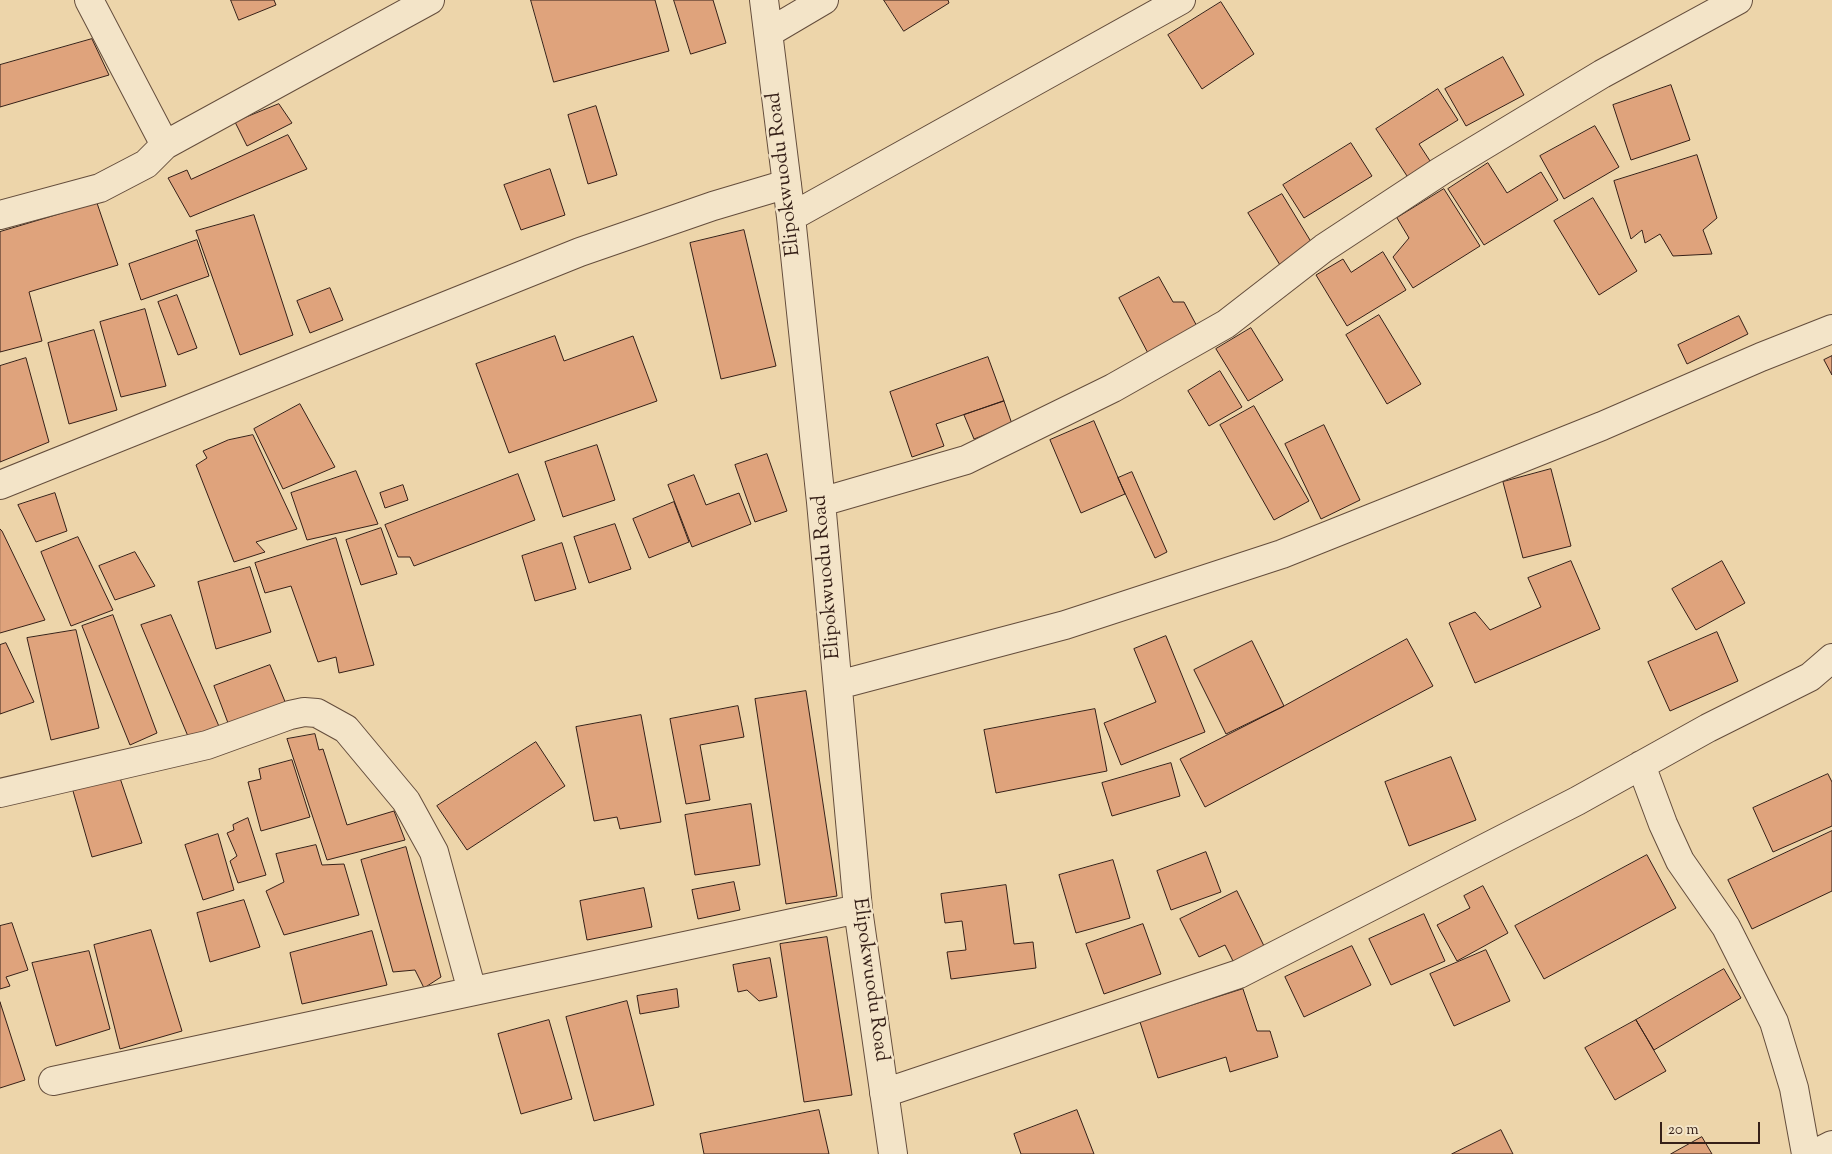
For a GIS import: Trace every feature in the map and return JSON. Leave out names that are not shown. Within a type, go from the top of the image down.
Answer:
[{"type":"street","points":[[89,0],[165,145]]},
{"type":"street","points":[[0,215],[100,188],[146,164],[165,145],[430,0]]},
{"type":"street","name":"Elipokwuodu Road","points":[[764,0],[791,217],[821,502],[858,909],[893,1154]]},
{"type":"street","points":[[768,33],[824,0]]},
{"type":"street","points":[[791,217],[1181,0]]},
{"type":"street","points":[[821,502],[966,460],[1113,388],[1226,324],[1324,248],[1441,171],[1602,74],[1738,0]]},
{"type":"street","points":[[0,485],[580,252],[713,206],[787,184]]},
{"type":"street","points":[[838,685],[1065,625],[1282,554],[1592,430],[1832,329]]},
{"type":"street","points":[[884,1093],[1239,974],[1577,801],[1708,728],[1810,677],[1832,658]]},
{"type":"street","points":[[0,793],[207,745],[290,714],[317,713],[346,729],[406,801],[434,852],[472,991]]},
{"type":"street","points":[[1641,765],[1663,824],[1680,861],[1726,927],[1774,1022],[1794,1088],[1806,1154]]},
{"type":"street","points":[[53,1081],[858,909]]},
{"type":"street","points":[[1814,1154],[1832,1145]]},
{"type":"building","points":[[231,0],[274,0],[276,5],[239,20]]},
{"type":"building","points":[[531,0],[655,0],[669,51],[554,82]]},
{"type":"building","points":[[674,0],[713,0],[726,43],[691,54]]},
{"type":"building","points":[[884,0],[948,0],[949,3],[904,31]]},
{"type":"building","points":[[1221,2],[1254,54],[1202,89],[1168,35]]},
{"type":"building","points":[[92,39],[109,75],[0,107],[0,65]]},
{"type":"building","points":[[1503,57],[1524,95],[1466,126],[1445,89]]},
{"type":"building","points":[[1671,85],[1690,140],[1631,160],[1613,105]]},
{"type":"building","points":[[1438,89],[1458,120],[1419,144],[1432,164],[1409,179],[1376,129]]},
{"type":"building","points":[[279,104],[292,123],[247,146],[235,122]]},
{"type":"building","points":[[596,106],[617,175],[588,184],[568,115]]},
{"type":"building","points":[[1595,126],[1619,167],[1564,199],[1540,156]]},
{"type":"building","points":[[288,135],[307,169],[190,217],[168,178],[187,170],[191,179]]},
{"type":"building","points":[[1351,143],[1372,176],[1304,218],[1283,185]]},
{"type":"building","points":[[1697,155],[1717,218],[1703,230],[1712,254],[1673,256],[1660,234],[1645,243],[1642,230],[1631,239],[1614,181]]},
{"type":"building","points":[[1488,163],[1507,193],[1541,172],[1558,200],[1484,245],[1448,189]]},
{"type":"building","points":[[550,169],[565,215],[521,230],[504,185]]},
{"type":"building","points":[[1444,189],[1480,246],[1413,288],[1393,257],[1409,238],[1397,218]]},
{"type":"building","points":[[1282,194],[1313,245],[1280,265],[1248,213]]},
{"type":"building","points":[[1593,198],[1637,271],[1599,295],[1554,221]]},
{"type":"building","points":[[97,203],[118,265],[29,292],[42,341],[0,352],[0,232]]},
{"type":"building","points":[[254,215],[293,335],[240,355],[196,231]]},
{"type":"building","points":[[744,230],[776,366],[721,379],[690,243]]},
{"type":"building","points":[[197,240],[209,276],[141,300],[129,264]]},
{"type":"building","points":[[1383,252],[1406,290],[1347,326],[1316,275],[1343,259],[1351,272]]},
{"type":"building","points":[[1159,277],[1173,302],[1184,302],[1200,332],[1150,357],[1119,298]]},
{"type":"building","points":[[330,288],[343,320],[310,333],[297,301]]},
{"type":"building","points":[[177,295],[197,348],[178,355],[158,302]]},
{"type":"building","points":[[145,309],[166,386],[121,397],[100,322]]},
{"type":"building","points":[[1379,315],[1421,384],[1387,404],[1346,335]]},
{"type":"building","points":[[1739,316],[1748,334],[1687,364],[1678,345]]},
{"type":"building","points":[[1251,328],[1283,380],[1248,401],[1216,349]]},
{"type":"building","points":[[94,330],[117,410],[69,424],[48,343]]},
{"type":"building","points":[[555,336],[564,361],[633,336],[657,401],[509,453],[476,364]]},
{"type":"building","points":[[1832,356],[1832,375],[1824,360]]},
{"type":"building","points":[[988,357],[1004,401],[936,424],[944,446],[912,457],[890,392]]},
{"type":"building","points":[[26,358],[49,442],[0,462],[0,366]]},
{"type":"building","points":[[1220,371],[1242,407],[1209,426],[1188,391]]},
{"type":"building","points":[[1004,401],[1012,424],[974,439],[964,415]]},
{"type":"building","points":[[300,404],[335,467],[283,489],[254,429]]},
{"type":"building","points":[[1254,406],[1309,501],[1274,520],[1220,425]]},
{"type":"building","points":[[1094,421],[1125,494],[1081,513],[1050,440]]},
{"type":"building","points":[[1324,425],[1360,500],[1321,519],[1285,444]]},
{"type":"building","points":[[253,435],[297,529],[256,542],[265,552],[234,562],[196,465],[207,458],[203,451],[228,440]]},
{"type":"building","points":[[597,445],[615,500],[563,517],[545,462]]},
{"type":"building","points":[[767,454],[787,511],[755,522],[735,465]]},
{"type":"building","points":[[1551,469],[1571,546],[1523,558],[1503,482]]},
{"type":"building","points":[[356,471],[378,524],[307,540],[291,493]]},
{"type":"building","points":[[1132,472],[1167,552],[1155,558],[1118,478]]},
{"type":"building","points":[[518,474],[535,520],[414,566],[410,557],[398,557],[385,525]]},
{"type":"building","points":[[694,475],[706,505],[739,493],[751,524],[692,547],[668,485]]},
{"type":"building","points":[[403,485],[408,500],[385,508],[380,493]]},
{"type":"building","points":[[55,493],[67,531],[36,542],[18,505]]},
{"type":"building","points":[[674,502],[689,542],[649,558],[633,519]]},
{"type":"building","points":[[615,524],[631,569],[589,583],[574,537]]},
{"type":"building","points":[[381,528],[397,574],[361,585],[346,540]]},
{"type":"building","points":[[0,529],[45,620],[0,633]]},
{"type":"building","points":[[78,537],[113,610],[71,626],[41,552]]},
{"type":"building","points":[[336,538],[374,665],[339,673],[336,657],[318,662],[291,586],[265,593],[255,563]]},
{"type":"building","points":[[562,543],[576,589],[535,601],[522,556]]},
{"type":"building","points":[[135,552],[155,586],[115,600],[99,566]]},
{"type":"building","points":[[1571,561],[1600,629],[1475,683],[1449,623],[1475,612],[1490,630],[1541,607],[1528,578]]},
{"type":"building","points":[[1722,561],[1745,603],[1696,630],[1672,589]]},
{"type":"building","points":[[250,567],[271,632],[216,649],[198,582]]},
{"type":"building","points":[[113,615],[157,733],[130,745],[82,626]]},
{"type":"building","points":[[171,615],[221,731],[190,741],[141,625]]},
{"type":"building","points":[[76,630],[99,728],[51,740],[27,638]]},
{"type":"building","points":[[1717,632],[1738,681],[1670,711],[1648,662]]},
{"type":"building","points":[[1166,636],[1205,732],[1121,765],[1104,723],[1156,702],[1134,649]]},
{"type":"building","points":[[1407,639],[1433,686],[1205,807],[1180,759],[1284,706]]},
{"type":"building","points":[[1252,641],[1284,706],[1226,734],[1194,670]]},
{"type":"building","points":[[6,643],[34,702],[0,714],[0,645]]},
{"type":"building","points":[[270,665],[286,704],[228,723],[214,686]]},
{"type":"building","points":[[806,691],[837,896],[786,904],[755,699]]},
{"type":"building","points":[[738,706],[744,737],[700,745],[710,800],[686,804],[670,719]]},
{"type":"building","points":[[1095,709],[1107,771],[996,793],[984,730]]},
{"type":"building","points":[[641,715],[661,822],[620,829],[617,817],[594,821],[576,727]]},
{"type":"building","points":[[315,734],[319,750],[323,749],[347,825],[394,811],[405,840],[327,860],[287,739]]},
{"type":"building","points":[[536,742],[565,786],[467,850],[437,806]]},
{"type":"building","points":[[1451,757],[1476,820],[1409,846],[1385,782]]},
{"type":"building","points":[[292,760],[310,817],[261,831],[248,782],[261,779],[259,769]]},
{"type":"building","points":[[1171,763],[1180,796],[1112,816],[1102,783]]},
{"type":"building","points":[[1828,774],[1832,782],[1832,826],[1773,852],[1753,808]]},
{"type":"building","points":[[120,778],[142,843],[92,857],[73,791]]},
{"type":"building","points":[[751,804],[760,865],[695,875],[685,815]]},
{"type":"building","points":[[248,818],[266,875],[238,883],[230,861],[237,856],[227,833],[234,830],[233,825]]},
{"type":"building","points":[[1832,831],[1832,891],[1752,929],[1728,880]]},
{"type":"building","points":[[218,834],[234,890],[203,900],[185,845]]},
{"type":"building","points":[[316,845],[322,865],[344,864],[359,915],[284,935],[266,891],[284,882],[276,854]]},
{"type":"building","points":[[406,847],[441,977],[424,988],[415,970],[393,972],[361,860]]},
{"type":"building","points":[[1206,852],[1221,892],[1171,910],[1157,871]]},
{"type":"building","points":[[1647,855],[1676,908],[1544,979],[1515,926]]},
{"type":"building","points":[[1113,860],[1130,918],[1076,933],[1059,875]]},
{"type":"building","points":[[734,882],[740,910],[698,919],[692,890]]},
{"type":"building","points":[[1006,885],[1014,944],[1033,942],[1036,968],[951,979],[947,952],[966,950],[962,921],[945,923],[941,894]]},
{"type":"building","points":[[1483,886],[1508,933],[1457,961],[1437,925],[1470,908],[1464,896]]},
{"type":"building","points":[[644,888],[652,927],[587,940],[580,901]]},
{"type":"building","points":[[1237,891],[1265,948],[1234,963],[1225,945],[1199,957],[1180,919]]},
{"type":"building","points":[[244,900],[260,947],[210,962],[197,913]]},
{"type":"building","points":[[1424,914],[1445,961],[1391,985],[1369,939]]},
{"type":"building","points":[[12,923],[28,970],[6,977],[10,986],[0,989],[0,926]]},
{"type":"building","points":[[1143,924],[1161,974],[1104,994],[1086,944]]},
{"type":"building","points":[[151,930],[182,1031],[120,1049],[94,945]]},
{"type":"building","points":[[372,931],[387,985],[302,1004],[290,953]]},
{"type":"building","points":[[827,937],[852,1095],[804,1102],[780,944]]},
{"type":"building","points":[[1352,946],[1371,985],[1304,1017],[1285,977]]},
{"type":"building","points":[[1486,950],[1510,1001],[1454,1026],[1430,974]]},
{"type":"building","points":[[89,951],[110,1029],[56,1046],[32,963]]},
{"type":"building","points":[[770,958],[777,997],[759,1001],[747,990],[738,992],[733,965]]},
{"type":"building","points":[[1724,969],[1741,998],[1654,1050],[1636,1020]]},
{"type":"building","points":[[677,989],[679,1007],[640,1014],[637,996]]},
{"type":"building","points":[[1243,989],[1257,1031],[1270,1031],[1278,1057],[1230,1072],[1226,1057],[1158,1078],[1140,1022]]},
{"type":"building","points":[[627,1001],[654,1105],[594,1121],[566,1017]]},
{"type":"building","points":[[0,1002],[25,1080],[0,1088]]},
{"type":"building","points":[[549,1020],[572,1099],[521,1114],[498,1034]]},
{"type":"building","points":[[1636,1020],[1666,1071],[1615,1100],[1585,1048]]},
{"type":"building","points":[[819,1110],[829,1154],[704,1154],[700,1134]]},
{"type":"building","points":[[1077,1110],[1094,1154],[1021,1154],[1014,1134]]},
{"type":"building","points":[[1501,1130],[1513,1154],[1452,1154]]},
{"type":"building","points":[[1702,1137],[1712,1154],[1671,1154]]}]
